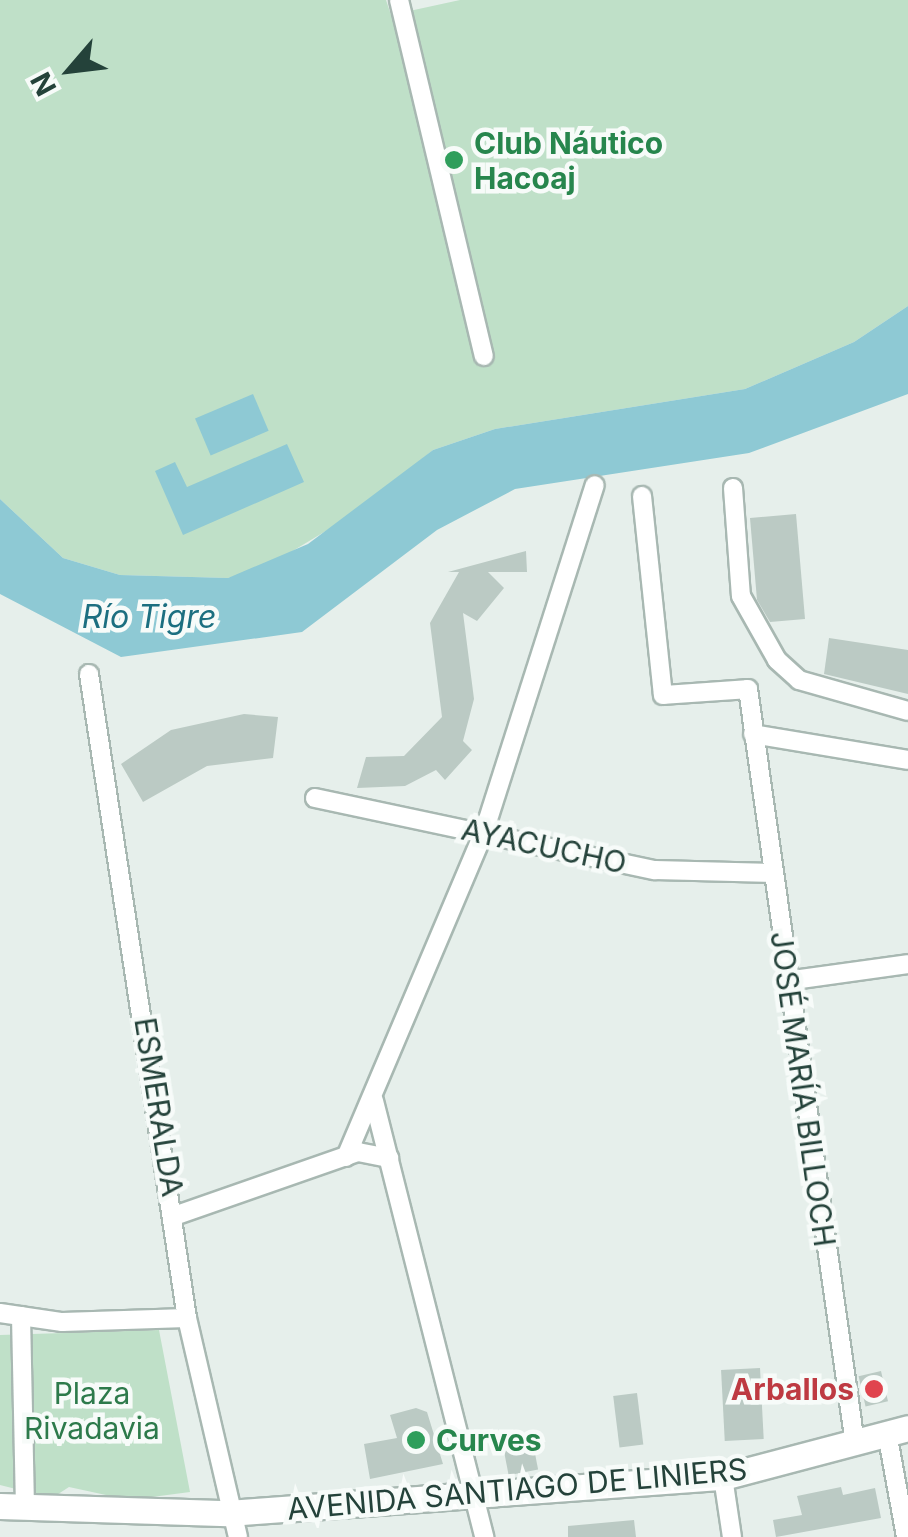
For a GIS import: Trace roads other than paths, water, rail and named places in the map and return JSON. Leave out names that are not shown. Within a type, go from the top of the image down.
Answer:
[{"type":"main road","name":"AVENIDA SANTIAGO DE LINIERS","points":[[12,1506],[233,1525],[470,1496],[723,1477],[898,1431]]},
{"type":"street","points":[[399,0],[484,356]]},
{"type":"street","points":[[346,1157],[374,1101],[484,832],[595,486]]},
{"type":"street","points":[[733,488],[741,596],[778,660],[799,680],[908,711]]},
{"type":"street","name":"JOSÉ MARÍA BILLOCH","points":[[642,496],[663,696],[748,689],[786,982],[855,1444]]},
{"type":"street","name":"ESMERALDA","points":[[88,674],[177,1216],[187,1318],[233,1525]]},
{"type":"street","points":[[753,734],[908,760]]},
{"type":"street","name":"AYACUCHO","points":[[315,798],[654,870],[774,873]]},
{"type":"street","points":[[786,982],[908,964]]},
{"type":"street","points":[[374,1101],[470,1496],[484,1537]]},
{"type":"street","points":[[177,1216],[369,1150],[389,1158]]},
{"type":"street","points":[[0,1313],[187,1318]]},
{"type":"street","points":[[12,1506],[21,1316]]},
{"type":"street","points":[[898,1431],[906,1537]]},
{"type":"street","points":[[723,1477],[732,1537]]},
{"type":"water","name":"Río Tigre","points":[[908,306],[908,394],[749,453],[515,489],[437,530],[302,632],[121,657],[0,594],[0,499],[63,558],[120,575],[228,578],[308,544],[433,450],[495,429],[745,389],[854,342]]},
{"type":"water","points":[[253,394],[269,431],[211,455],[195,419]]},
{"type":"water","points":[[287,444],[304,482],[183,535],[155,471],[175,462],[187,487]]},
{"type":"place","name":"Club Náutico Hacoaj","points":[[454,160]]},
{"type":"place","name":"Arballos","points":[[874,1389]]},
{"type":"place","name":"Curves","points":[[416,1440]]},
{"type":"park label","name":"Plaza Rivadavia","points":[[92,1410]]}]
